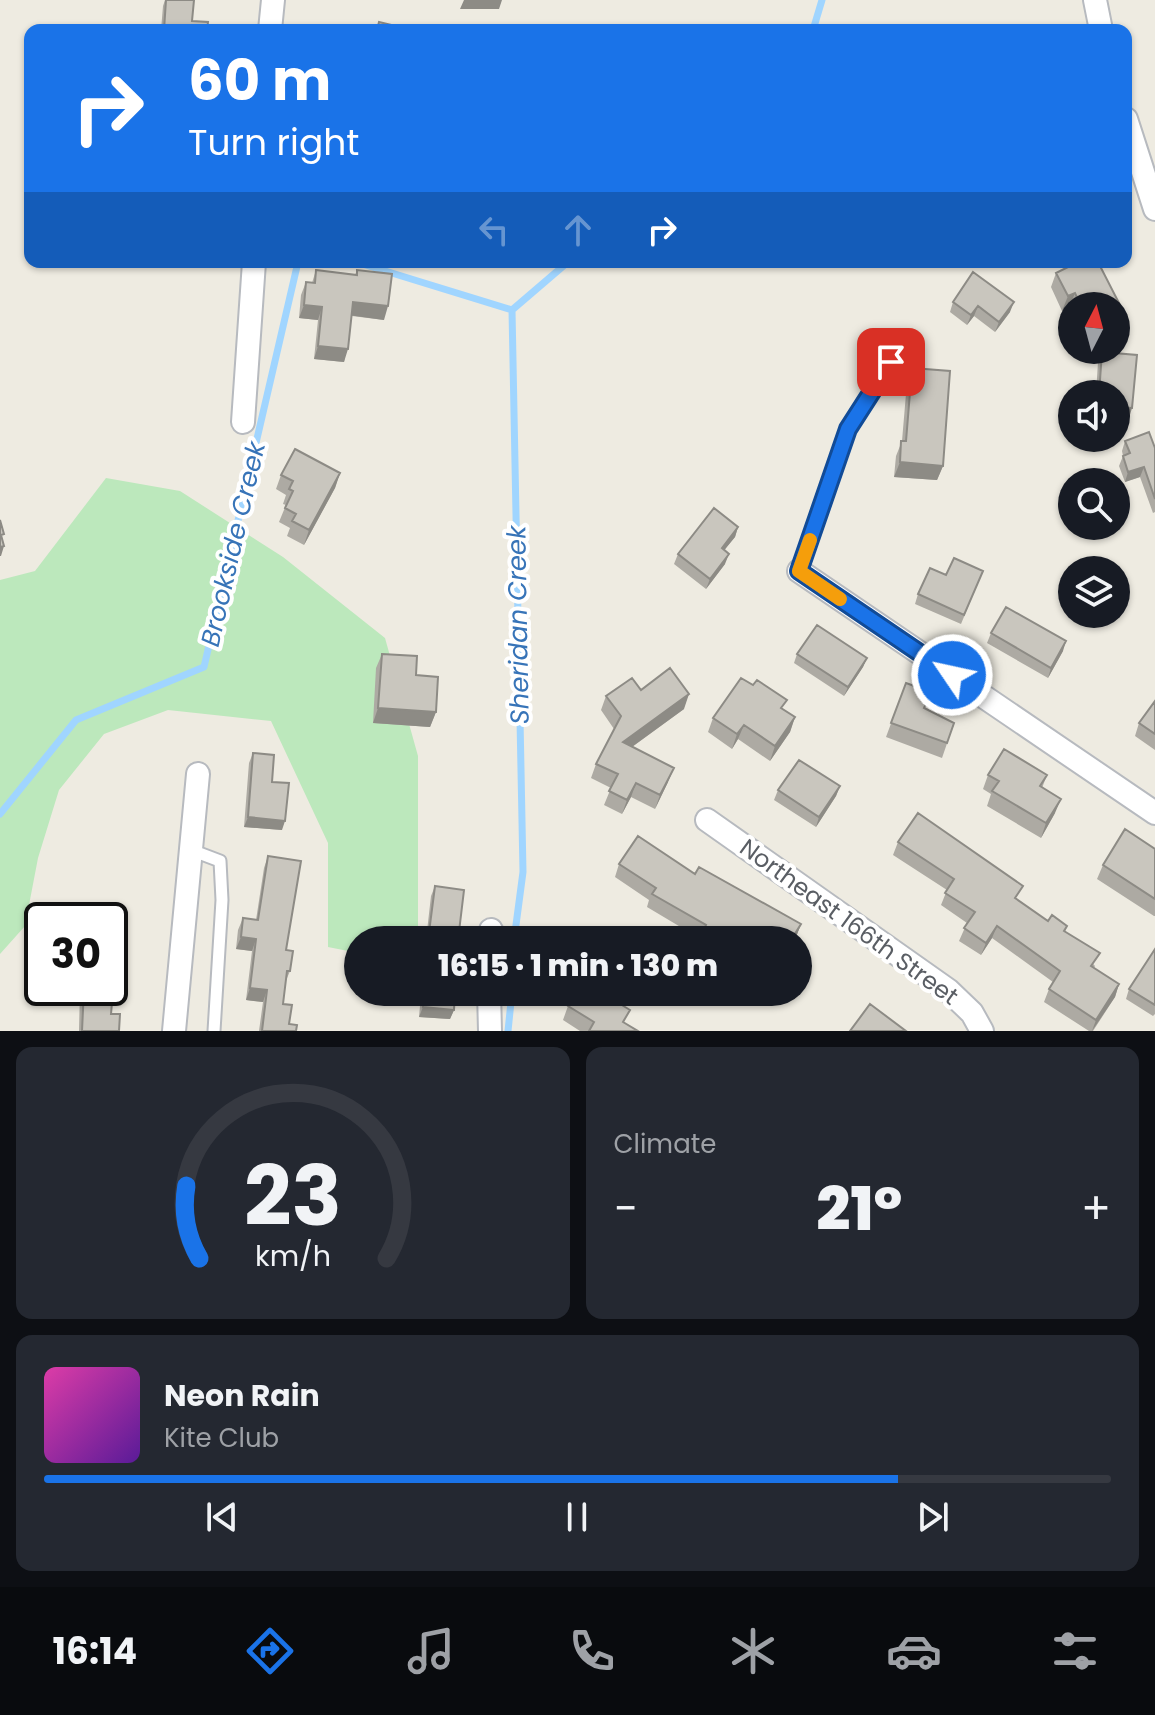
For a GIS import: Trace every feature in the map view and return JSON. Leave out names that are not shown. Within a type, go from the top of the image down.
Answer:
[{"type":"street","points":[[271,24],[273,0]]},
{"type":"street","points":[[1095,0],[1100,24]]},
{"type":"street","points":[[1132,138],[1155,209]]},
{"type":"street","points":[[243,422],[254,268]]},
{"type":"street","points":[[799,571],[1155,813]]},
{"type":"street","points":[[174,1031],[198,774]]},
{"type":"street","name":"Northeast 166th Street","points":[[707,820],[948,990],[972,1013],[982,1031]]},
{"type":"street","points":[[489,1006],[490,1031]]},
{"type":"lane","points":[[799,571],[848,429],[905,340]]},
{"type":"lane","points":[[191,850],[220,861],[222,900],[214,1031]]},
{"type":"green space","points":[[106,478],[180,491],[283,557],[385,638],[418,756],[418,926],[344,926],[344,950],[328,947],[328,843],[271,721],[168,710],[104,734],[59,790],[38,858],[30,902],[24,902],[24,927],[0,954],[0,580],[35,571]]},
{"type":"building","points":[[166,0],[194,0],[192,21],[208,22],[208,24],[164,24]]},
{"type":"building","points":[[1066,268],[1101,268],[1113,292],[1066,292],[1056,273]]},
{"type":"building","points":[[316,270],[357,275],[357,270],[392,274],[388,306],[353,302],[348,349],[318,346],[322,307],[304,305],[306,282],[315,283]]},
{"type":"building","points":[[973,272],[1014,302],[999,322],[978,306],[971,315],[953,302]]},
{"type":"building","points":[[1130,354],[1137,355],[1132,408],[1130,380],[1100,380],[1101,364],[1130,364]]},
{"type":"building","points":[[912,368],[950,371],[943,466],[900,462],[901,441],[906,441]]},
{"type":"building","points":[[1149,432],[1155,448],[1155,499],[1144,467],[1130,471],[1127,468],[1123,456],[1130,453],[1130,439]]},
{"type":"building","points":[[295,449],[340,473],[309,530],[292,521],[296,514],[285,508],[293,491],[289,489],[293,481],[281,475]]},
{"type":"building","points":[[714,508],[738,527],[722,548],[729,554],[710,579],[678,554]]},
{"type":"building","points":[[0,520],[4,546],[0,547]]},
{"type":"building","points":[[954,558],[983,571],[964,615],[918,594],[930,568],[946,575]]},
{"type":"building","points":[[1006,607],[1066,641],[1051,668],[991,633]]},
{"type":"building","points":[[817,625],[867,658],[848,687],[797,654]]},
{"type":"building","points":[[382,654],[417,656],[416,675],[438,677],[436,712],[378,708]]},
{"type":"building","points":[[670,668],[689,694],[623,742],[674,768],[660,795],[636,783],[627,800],[609,791],[618,774],[596,764],[621,716],[606,696],[632,678],[641,690]]},
{"type":"building","points":[[741,678],[753,685],[757,680],[787,700],[781,708],[795,717],[775,746],[744,725],[737,734],[713,718]]},
{"type":"building","points":[[906,683],[931,692],[924,708],[954,723],[947,743],[891,723]]},
{"type":"building","points":[[1155,701],[1155,734],[1139,723]]},
{"type":"building","points":[[1004,749],[1047,775],[1040,786],[1061,799],[1046,823],[992,791],[999,781],[988,775]]},
{"type":"building","points":[[253,753],[274,755],[272,782],[289,783],[285,821],[248,817]]},
{"type":"building","points":[[799,760],[840,786],[819,817],[778,790]]},
{"type":"building","points":[[918,813],[1023,886],[1015,898],[1048,921],[1052,915],[1067,926],[1064,931],[1100,953],[1091,966],[1119,984],[1096,1020],[1049,989],[1060,971],[997,926],[986,943],[964,928],[975,912],[945,893],[954,879],[898,842]]},
{"type":"building","points":[[1125,829],[1155,849],[1155,899],[1103,865]]},
{"type":"building","points":[[638,836],[695,874],[699,867],[801,924],[705,926],[652,894],[656,888],[619,864]]},
{"type":"building","points":[[268,856],[301,861],[286,950],[293,951],[283,1004],[292,1005],[289,1024],[297,1025],[296,1031],[262,1031],[267,990],[250,988],[256,939],[241,937],[243,918],[258,920]]},
{"type":"building","points":[[435,886],[464,890],[460,926],[430,926]]},
{"type":"building","points":[[1155,949],[1155,1005],[1129,989]]},
{"type":"building","points":[[870,1004],[906,1031],[850,1031]]},
{"type":"building","points":[[83,1006],[112,1006],[111,1014],[120,1014],[119,1031],[82,1031]]},
{"type":"building","points":[[423,1006],[454,1006],[454,1010]]},
{"type":"building","points":[[568,1006],[623,1006],[630,1010],[623,1022],[638,1031],[589,1031],[594,1022]]},
{"type":"waterway","name":"Brookside Creek","points":[[815,24],[822,0]]},
{"type":"waterway","name":"Brookside Creek","points":[[0,814],[76,720],[204,667],[297,268]]},
{"type":"waterway","name":"Brookside Creek","points":[[376,268],[512,310],[561,268]]},
{"type":"waterway","name":"Sheridan Creek","points":[[512,310],[523,872],[516,926]]},
{"type":"waterway","name":"Sheridan Creek","points":[[508,1031],[511,1006]]},
{"type":"slow traffic","points":[[810,540],[799,571],[840,599]]},
{"type":"route","points":[[891,362],[848,429],[799,571],[952,675]]}]
